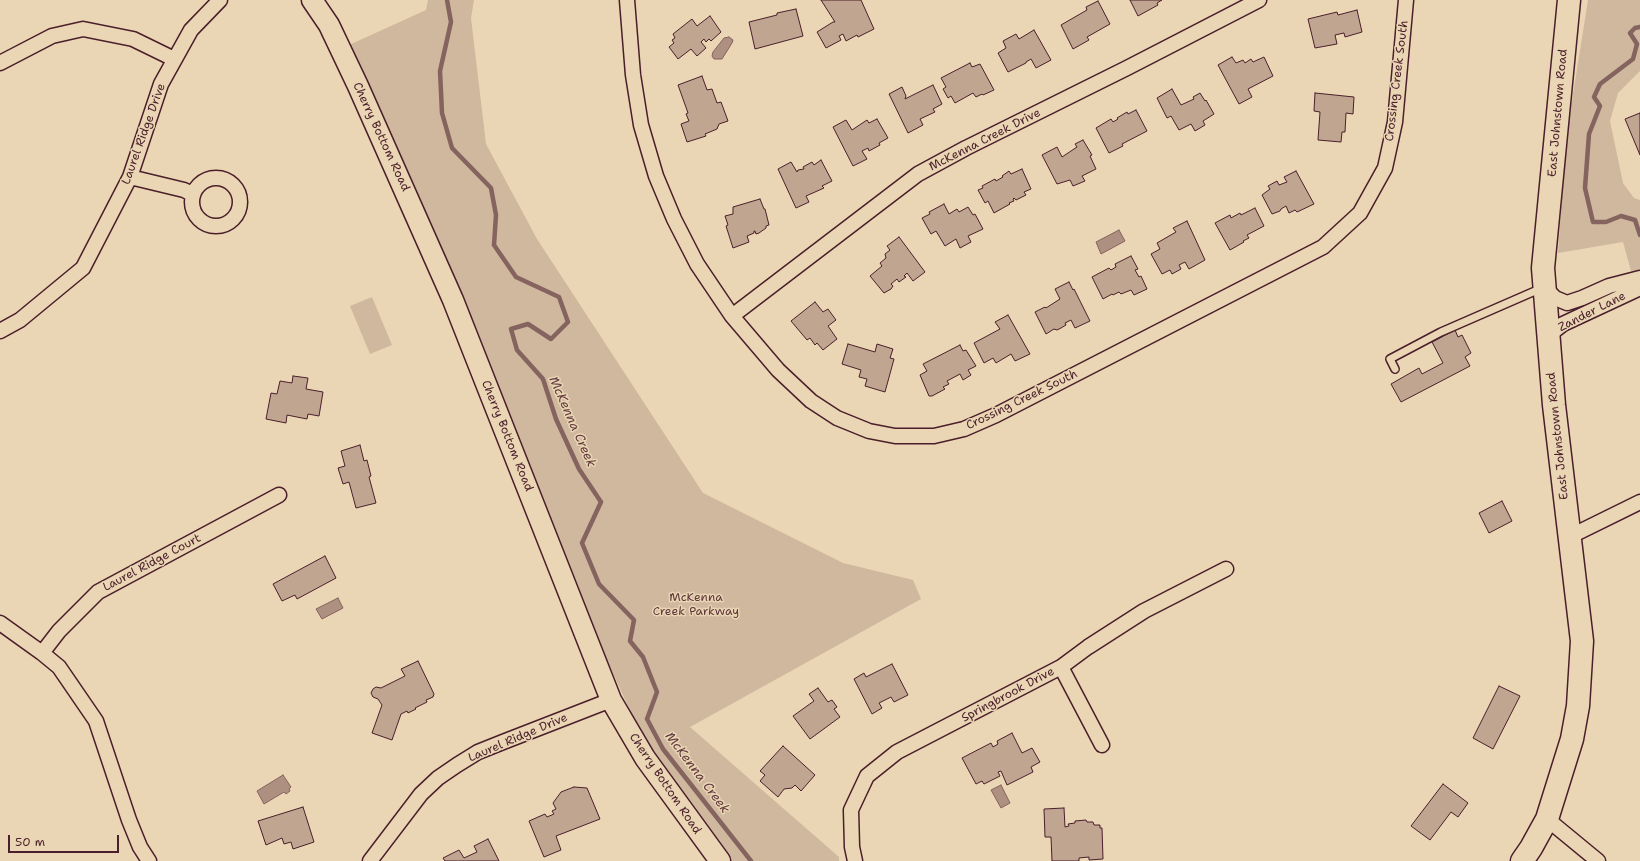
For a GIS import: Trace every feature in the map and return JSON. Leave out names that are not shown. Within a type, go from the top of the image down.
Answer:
[{"type":"highway","name":"East Johnstown Road","points":[[1522,861],[1547,819],[1572,739],[1578,706],[1582,641],[1554,406],[1543,268],[1569,0]]},
{"type":"main road","name":"Cherry Bottom Road","points":[[312,0],[329,26],[358,86],[454,300],[611,700],[645,758],[720,861]]},
{"type":"street","name":"Laurel Ridge Drive","points":[[0,331],[20,320],[83,268],[130,177],[161,84],[190,30],[220,0]]},
{"type":"street","name":"Crossing Creek South","points":[[627,0],[633,76],[641,125],[656,176],[674,219],[697,264],[732,316],[778,370],[811,401],[837,418],[869,431],[894,436],[934,436],[964,429],[996,415],[1323,248],[1360,213],[1385,168],[1395,122],[1406,0]]},
{"type":"street","name":"McKenna Creek Drive","points":[[732,316],[918,174],[966,148],[1259,0]]},
{"type":"street","points":[[0,63],[52,36],[83,30],[133,39],[174,59]]},
{"type":"street","points":[[130,177],[184,190],[192,194]]},
{"type":"street","name":"Zander Lane","points":[[1544,287],[1555,298],[1567,302],[1589,295],[1609,286],[1640,278]]},
{"type":"street","name":"Zander Lane","points":[[1548,341],[1554,331],[1563,324],[1596,310],[1640,288]]},
{"type":"street","name":"Laurel Ridge Court","points":[[42,653],[59,631],[98,592],[279,495]]},
{"type":"street","points":[[1569,537],[1640,502]]},
{"type":"street","name":"Springbrook Drive","points":[[854,861],[851,810],[867,776],[896,752],[1061,667],[1088,647],[1144,611],[1226,569]]},
{"type":"street","points":[[0,623],[59,666],[96,721],[129,820],[140,847],[149,861]]},
{"type":"street","points":[[1061,667],[1102,745]]},
{"type":"street","name":"Laurel Ridge Drive","points":[[370,861],[421,794],[438,778],[456,765],[478,752],[611,700]]},
{"type":"street","points":[[1547,819],[1598,861]]},
{"type":"lane","points":[[1394,368],[1390,359],[1441,332],[1544,287]]},
{"type":"lane","points":[[1589,295],[1596,310]]},
{"type":"green space","name":"McKenna Creek Parkway","points":[[428,0],[474,0],[471,18],[486,144],[537,239],[703,493],[843,563],[913,580],[921,599],[690,727],[839,857],[839,861],[729,861],[645,743],[594,632],[349,45],[426,10]]},
{"type":"green space","points":[[1588,0],[1640,0],[1640,71],[1618,93],[1610,121],[1623,183],[1634,198],[1640,200],[1640,270],[1631,271],[1623,242],[1558,253],[1566,138]]},
{"type":"green space","points":[[372,297],[392,345],[370,354],[350,306]]},
{"type":"shaded area","points":[[729,37],[733,40],[722,59],[714,59],[712,56],[713,52],[724,38]]},
{"type":"shaded area","points":[[1119,230],[1125,241],[1101,254],[1096,242]]},
{"type":"shaded area","points":[[338,598],[343,608],[322,619],[316,609]]},
{"type":"shaded area","points":[[283,775],[291,787],[289,789],[290,791],[286,794],[284,792],[264,804],[257,791]]},
{"type":"shaded area","points":[[1001,785],[1010,803],[1001,808],[991,790]]},
{"type":"building","points":[[821,0],[861,0],[874,29],[846,41],[843,34],[839,36],[841,40],[826,48],[817,32],[835,22]]},
{"type":"building","points":[[1130,0],[1162,0],[1157,3],[1158,5],[1138,16]]},
{"type":"building","points":[[1098,1],[1110,24],[1087,37],[1089,40],[1073,49],[1061,25],[1087,10],[1086,7]]},
{"type":"building","points":[[796,9],[803,36],[755,49],[749,22],[777,15],[777,13]]},
{"type":"building","points":[[1357,10],[1362,32],[1345,37],[1344,33],[1335,35],[1337,44],[1315,48],[1308,19],[1337,12],[1338,15]]},
{"type":"building","points":[[710,16],[721,32],[711,41],[709,39],[706,42],[704,39],[701,42],[706,48],[697,56],[691,49],[678,59],[669,47],[674,43],[672,40],[675,38],[673,34],[692,19],[697,26]]},
{"type":"building","points":[[1034,30],[1051,60],[1036,68],[1031,59],[1008,72],[998,53],[1006,48],[1003,41],[1016,34],[1019,39]]},
{"type":"building","points":[[1232,57],[1236,63],[1243,60],[1245,63],[1251,59],[1253,62],[1264,57],[1273,76],[1248,89],[1252,97],[1239,104],[1218,65]]},
{"type":"building","points":[[970,63],[972,67],[980,64],[994,90],[976,97],[973,93],[955,103],[951,96],[948,98],[943,89],[946,87],[941,78]]},
{"type":"building","points":[[702,76],[707,90],[712,89],[717,103],[721,102],[728,121],[719,124],[717,129],[705,134],[706,136],[687,142],[681,124],[689,121],[686,114],[688,113],[678,85]]},
{"type":"building","points":[[933,85],[942,104],[933,109],[935,112],[920,119],[923,125],[908,133],[889,94],[902,87],[906,96],[905,99]]},
{"type":"building","points":[[1172,89],[1181,105],[1194,99],[1193,97],[1200,93],[1214,114],[1203,121],[1205,125],[1195,131],[1191,124],[1179,130],[1171,116],[1167,118],[1157,98]]},
{"type":"building","points":[[1315,93],[1354,97],[1353,114],[1346,113],[1345,132],[1342,132],[1341,142],[1318,140],[1320,112],[1314,111]]},
{"type":"building","points":[[1136,110],[1147,131],[1122,144],[1123,146],[1109,153],[1096,128],[1111,119],[1113,122],[1127,112],[1128,114]]},
{"type":"building","points":[[1640,113],[1640,155],[1625,119]]},
{"type":"building","points":[[877,119],[888,138],[879,143],[880,145],[869,151],[868,148],[862,151],[867,159],[853,166],[833,127],[846,120],[852,130],[867,120],[869,123]]},
{"type":"building","points":[[1083,140],[1092,155],[1090,156],[1096,169],[1082,176],[1085,181],[1073,186],[1070,180],[1057,184],[1042,155],[1057,147],[1062,157],[1077,147],[1075,144]]},
{"type":"building","points":[[821,160],[832,181],[822,186],[824,188],[806,196],[809,202],[796,208],[778,169],[791,162],[797,172],[798,170],[804,169],[803,167],[812,162],[814,165]]},
{"type":"building","points":[[1022,169],[1031,189],[1024,192],[1026,195],[1016,200],[1014,198],[1014,201],[1009,203],[1010,204],[994,213],[988,201],[985,203],[978,190],[995,179],[996,181],[1003,177],[1002,176],[1009,171],[1011,174]]},
{"type":"building","points":[[1296,171],[1314,204],[1297,212],[1295,210],[1289,213],[1286,206],[1280,211],[1272,214],[1262,195],[1270,189],[1268,186],[1277,181],[1279,185],[1287,182],[1284,177]]},
{"type":"building","points":[[760,199],[765,209],[769,225],[759,233],[756,234],[754,231],[754,233],[747,236],[749,242],[733,248],[726,226],[728,225],[725,216],[733,214],[733,207]]},
{"type":"building","points":[[944,204],[949,214],[957,209],[959,212],[968,207],[973,215],[975,214],[983,229],[968,236],[971,242],[960,248],[956,239],[945,246],[936,231],[931,234],[922,218],[930,214],[929,212]]},
{"type":"building","points":[[1255,208],[1264,226],[1247,235],[1249,238],[1230,250],[1215,223],[1230,215],[1231,218]]},
{"type":"building","points":[[1187,221],[1205,260],[1189,269],[1185,262],[1179,265],[1181,269],[1172,274],[1170,270],[1162,274],[1151,254],[1160,249],[1157,243],[1176,232],[1173,228]]},
{"type":"building","points":[[899,237],[925,272],[913,281],[907,273],[904,276],[906,277],[899,282],[897,279],[891,284],[893,286],[891,289],[884,293],[870,276],[882,266],[880,263],[886,258],[885,254],[890,250],[887,246]]},
{"type":"building","points":[[1131,256],[1138,269],[1135,270],[1139,277],[1141,276],[1147,289],[1134,295],[1131,290],[1121,294],[1119,292],[1103,299],[1092,277],[1109,268],[1111,270],[1116,267],[1115,264]]},
{"type":"building","points":[[1069,282],[1090,321],[1075,328],[1071,320],[1065,323],[1066,325],[1061,328],[1057,330],[1054,329],[1046,334],[1035,312],[1045,307],[1046,308],[1060,299],[1055,289]]},
{"type":"building","points":[[815,302],[823,312],[828,309],[836,320],[828,326],[837,339],[823,350],[817,343],[815,345],[810,338],[807,340],[791,321]]},
{"type":"building","points":[[1008,315],[1030,354],[1015,361],[1011,354],[996,363],[993,358],[984,363],[974,343],[1000,329],[995,322]]},
{"type":"building","points":[[1455,330],[1458,337],[1462,335],[1471,353],[1465,357],[1470,366],[1401,402],[1391,384],[1419,368],[1422,374],[1443,363],[1432,342]]},
{"type":"building","points":[[848,344],[875,352],[877,344],[893,349],[890,358],[894,359],[885,392],[865,386],[867,379],[859,377],[861,370],[842,364]]},
{"type":"building","points":[[960,345],[963,351],[966,350],[976,366],[968,370],[971,375],[963,380],[960,374],[947,381],[949,384],[943,387],[945,389],[932,396],[929,396],[920,375],[927,371],[923,364]]},
{"type":"building","points":[[293,376],[308,378],[306,389],[323,392],[319,416],[308,414],[307,419],[287,415],[286,423],[266,419],[271,393],[277,394],[280,381],[292,383]]},
{"type":"building","points":[[360,445],[364,461],[367,460],[371,476],[369,477],[376,503],[356,508],[349,482],[343,484],[338,468],[345,466],[341,451]]},
{"type":"building","points":[[1502,501],[1512,521],[1489,533],[1479,513]]},
{"type":"building","points":[[325,556],[336,578],[297,599],[295,595],[282,601],[273,584]]},
{"type":"building","points":[[418,661],[434,694],[433,697],[426,700],[427,702],[415,708],[416,709],[408,713],[407,711],[401,714],[392,740],[372,733],[382,705],[378,699],[373,697],[371,693],[373,689],[376,687],[381,688],[405,676],[401,669]]},
{"type":"building","points":[[892,664],[908,695],[894,702],[891,697],[879,703],[882,708],[872,714],[854,679],[864,673],[866,677]]},
{"type":"building","points":[[1499,686],[1520,696],[1493,749],[1473,738]]},
{"type":"building","points":[[818,688],[828,702],[832,700],[837,707],[834,709],[840,717],[810,739],[793,716],[814,701],[809,694]]},
{"type":"building","points":[[1012,733],[1022,753],[1032,748],[1040,762],[1031,767],[1033,772],[1007,785],[1001,771],[998,772],[1000,776],[984,784],[982,781],[976,784],[962,758],[991,743],[993,747],[998,744],[997,741]]},
{"type":"building","points":[[783,746],[815,775],[801,791],[795,785],[792,788],[784,789],[778,797],[760,781],[765,775],[760,771]]},
{"type":"building","points":[[1443,784],[1468,803],[1458,817],[1451,812],[1430,840],[1411,826]]},
{"type":"building","points":[[574,787],[587,788],[600,819],[556,836],[561,850],[544,857],[529,821],[545,814],[547,817],[554,814],[552,811],[556,809],[553,803],[561,792]]},
{"type":"building","points":[[303,807],[314,842],[293,849],[291,842],[284,844],[282,838],[266,845],[258,821]]},
{"type":"building","points":[[1064,808],[1065,827],[1069,826],[1068,824],[1075,823],[1075,821],[1086,820],[1087,822],[1093,822],[1094,825],[1100,825],[1100,828],[1102,828],[1103,859],[1089,860],[1089,857],[1079,858],[1079,861],[1052,861],[1051,837],[1045,837],[1044,809]]},
{"type":"building","points":[[488,839],[499,861],[445,861],[443,858],[459,850],[464,858],[477,852],[474,846]]},
{"type":"waterway","name":"McKenna Creek","points":[[447,0],[451,22],[440,71],[442,113],[452,148],[491,188],[496,215],[494,245],[516,277],[559,297],[568,322],[551,339],[528,324],[511,329],[517,350],[543,379],[556,419],[579,469],[601,502],[582,543],[599,584],[634,620],[630,641],[643,657],[657,692],[647,719],[663,749],[751,861]]},
{"type":"waterway","points":[[1640,27],[1635,28],[1630,33],[1637,44],[1633,59],[1600,84],[1594,97],[1600,106],[1589,134],[1585,188],[1593,222],[1606,222],[1621,216],[1635,220],[1640,235]]}]
